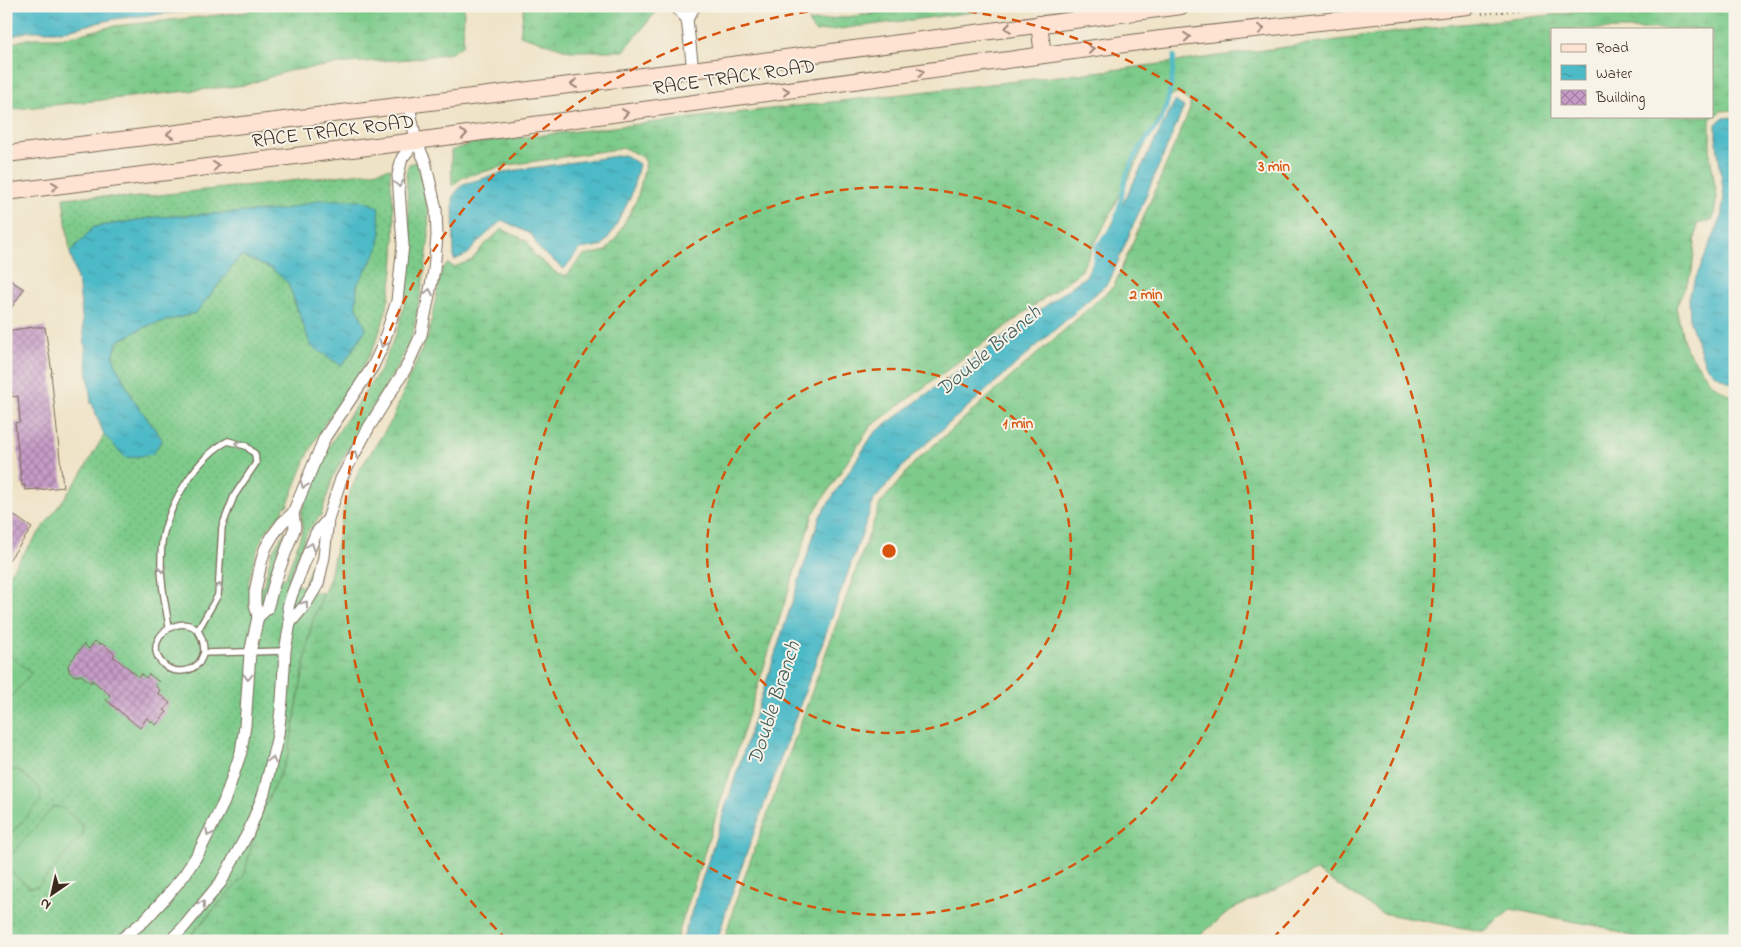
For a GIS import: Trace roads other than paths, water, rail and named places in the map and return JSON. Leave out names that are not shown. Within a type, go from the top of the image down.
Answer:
[{"type":"main road","name":"RACE TRACK ROAD","points":[[6,154],[693,70],[1181,6]]},
{"type":"main road","name":"RACE TRACK ROAD","points":[[6,192],[416,141],[1161,39],[1213,35],[1468,6]]},
{"type":"main road","points":[[1039,24],[1043,56]]},
{"type":"street","points":[[675,6],[687,18],[693,70]]},
{"type":"street","points":[[687,18],[695,6]]},
{"type":"street","points":[[290,623],[306,604],[318,584],[324,557],[328,519],[341,479],[369,426],[406,368],[420,335],[434,270],[437,236],[436,209],[426,160],[416,141],[409,104]]},
{"type":"street","points":[[118,941],[144,921],[185,874],[199,852],[224,802],[241,752],[245,726],[250,653],[258,617],[255,592],[265,549],[282,523],[293,513],[325,437],[373,366],[390,326],[397,301],[403,245],[398,175],[402,158],[416,141]]},
{"type":"street","points":[[258,617],[267,609],[295,526],[293,513]]},
{"type":"street","points":[[170,941],[221,882],[248,833],[261,801],[278,735],[285,651],[290,623],[288,607],[316,533],[328,519]]},
{"type":"lane","points":[[170,627],[161,568],[163,536],[171,512],[187,482],[209,454],[217,446],[228,441],[246,446],[256,454],[256,463],[234,496],[222,528],[218,595],[198,630]]},
{"type":"lane","points":[[186,624],[198,630],[204,642],[204,653],[199,663],[189,670],[182,671],[167,668],[161,662],[156,650],[159,638],[170,627],[186,624]]},
{"type":"lane","points":[[204,653],[285,651]]},
{"type":"water","points":[[6,6],[235,6],[114,19],[62,31],[29,31],[6,38]]},
{"type":"water","points":[[1175,101],[1184,107],[1109,282],[911,457],[874,500],[729,902],[717,941],[682,941],[820,516],[874,433],[1086,276]]},
{"type":"water","points":[[1735,117],[1735,385],[1715,374],[1705,364],[1690,322],[1689,294],[1721,219],[1724,196],[1716,124],[1722,118]]},
{"type":"water","points":[[624,155],[639,164],[631,196],[613,231],[602,246],[580,249],[564,269],[539,249],[532,235],[502,220],[468,254],[454,260],[453,196],[463,184],[510,171]]},
{"type":"water","points":[[319,200],[361,200],[378,207],[381,232],[378,249],[357,285],[356,304],[366,329],[342,366],[311,346],[288,283],[272,269],[241,256],[196,313],[147,326],[118,341],[113,356],[117,367],[133,399],[162,439],[153,454],[126,458],[104,435],[91,404],[79,287],[70,252],[94,227],[156,217],[282,210]]},
{"type":"waterway","name":"Double Branch","points":[[1116,219],[1126,175],[1139,149],[1160,122],[1166,108],[1172,81],[1174,56]]},
{"type":"waterway","name":"Double Branch","points":[[1094,265],[1097,247],[1111,230]]}]
